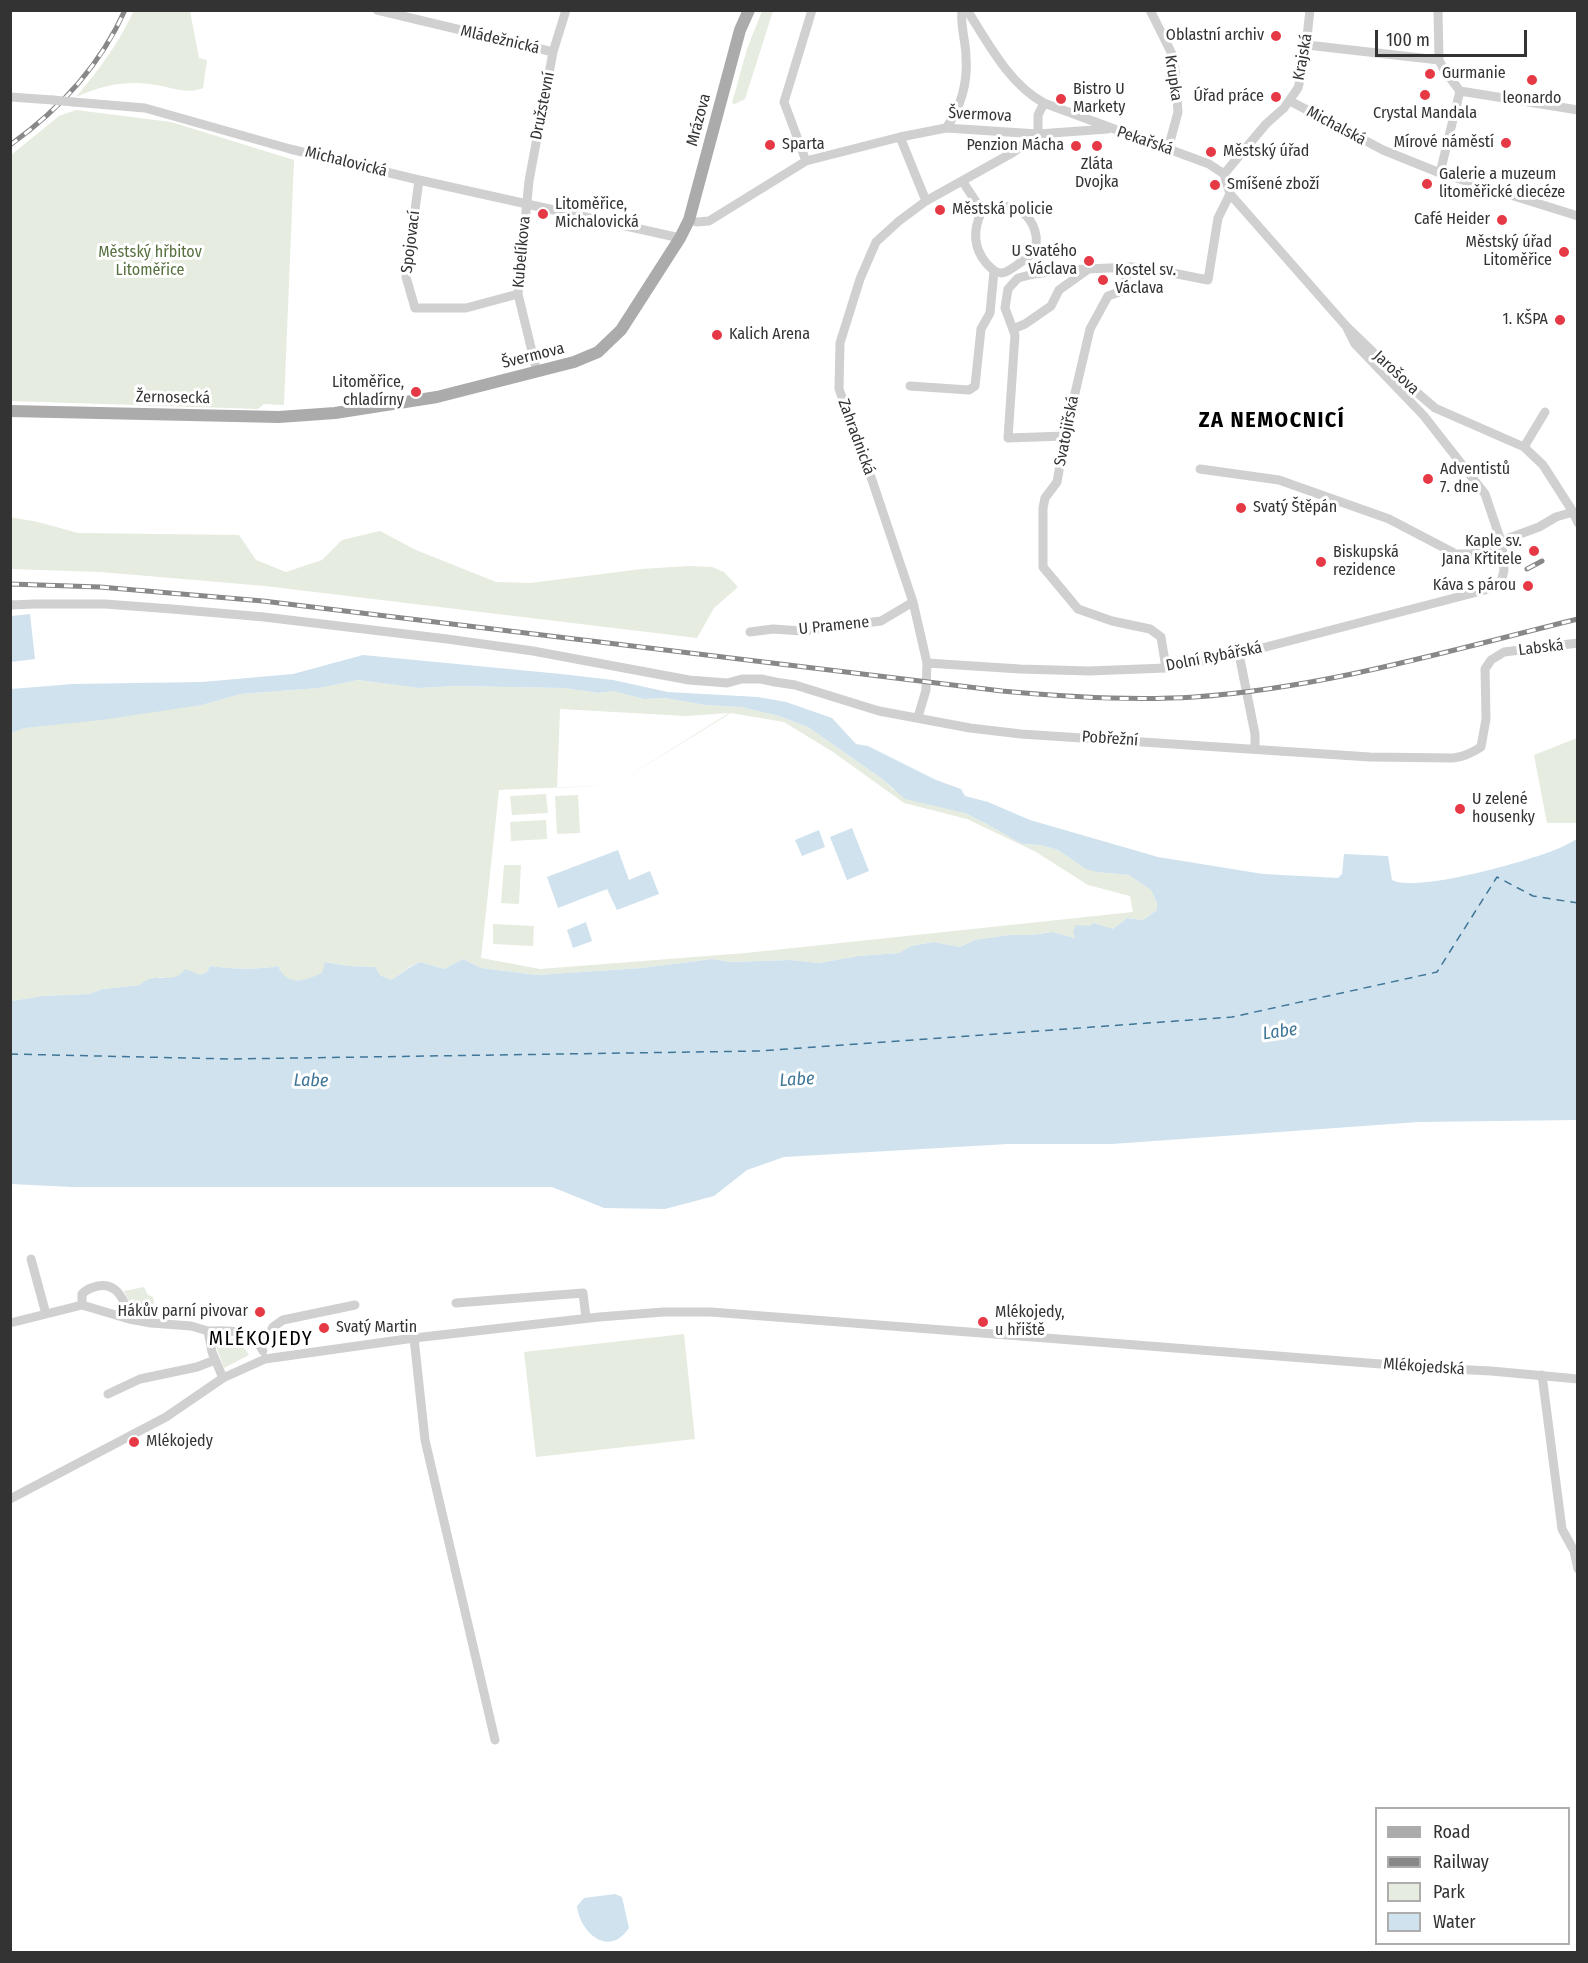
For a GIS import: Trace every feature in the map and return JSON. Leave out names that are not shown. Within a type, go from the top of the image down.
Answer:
[{"type":"main road","name":"Mrázova","points":[[680,238],[688,220],[740,30],[749,10]]},
{"type":"main road","name":"Švermova","points":[[335,413],[437,397],[591,356],[615,338],[680,238]]},
{"type":"main road","name":"Žernosecká","points":[[10,411],[279,417],[335,413]]},
{"type":"street","name":"Mládežnická","points":[[377,10],[553,52]]},
{"type":"street","name":"Družstevní","points":[[526,202],[553,52],[566,10]]},
{"type":"street","points":[[806,161],[784,102],[812,10]]},
{"type":"street","points":[[946,128],[955,116],[963,95],[966,57],[960,24],[962,10]]},
{"type":"street","name":"Pekařská","points":[[967,10],[1005,68],[1034,97],[1110,129],[1209,164],[1224,174]]},
{"type":"street","name":"Krupka","points":[[1150,10],[1174,58],[1178,112],[1168,149]]},
{"type":"street","name":"Krajská","points":[[1290,101],[1302,79],[1310,10]]},
{"type":"street","points":[[1438,10],[1439,60],[1460,91],[1578,110]]},
{"type":"street","points":[[1307,45],[1439,60]]},
{"type":"street","points":[[1460,91],[1440,173],[1578,216]]},
{"type":"street","name":"Michalovická","points":[[10,97],[145,108],[290,149],[680,238]]},
{"type":"street","name":"Michalská","points":[[1224,174],[1266,124],[1290,101],[1383,150],[1440,173]]},
{"type":"street","points":[[1038,134],[1038,115],[1044,103]]},
{"type":"street","name":"Švermova","points":[[688,220],[709,221],[806,161],[900,137],[946,128],[1038,134],[1110,129]]},
{"type":"street","name":"Zahradnická","points":[[918,717],[926,690],[927,663],[913,602],[839,389],[840,343],[860,279],[876,242],[926,201],[1012,153],[1038,134]]},
{"type":"street","points":[[900,137],[926,201]]},
{"type":"street","points":[[1065,436],[1008,438],[1015,334],[1005,308],[1008,289],[1018,278],[1034,274],[1130,267],[1147,268],[1208,280],[1218,218],[1230,194],[1224,174]]},
{"type":"street","name":"Spojovací","points":[[419,180],[405,278],[415,308],[466,308],[518,294]]},
{"type":"street","points":[[963,182],[982,211]]},
{"type":"street","name":"Jarošova","points":[[1230,194],[1347,326],[1400,378],[1435,408],[1524,447],[1543,465],[1578,523]]},
{"type":"street","name":"Kubelíkova","points":[[526,202],[518,294],[537,372]]},
{"type":"street","points":[[993,207],[1018,208],[1029,219],[1035,234],[1035,248],[1031,254],[1008,272],[994,271],[978,251],[977,221],[982,211],[993,207]]},
{"type":"street","name":"Svatojiřská","points":[[1130,267],[1122,291],[1108,296],[1090,329],[1065,436],[1057,482],[1046,498],[1043,508],[1043,567],[1078,609],[1112,621],[1150,628],[1161,637],[1166,668]]},
{"type":"street","points":[[1013,329],[1025,324],[1051,306],[1059,290],[1089,269]]},
{"type":"street","points":[[910,386],[969,390],[975,386],[981,329],[990,313],[994,271]]},
{"type":"street","points":[[1347,326],[1355,344],[1424,416],[1485,494],[1502,543]]},
{"type":"street","points":[[1524,447],[1545,412]]},
{"type":"street","points":[[1200,469],[1279,480],[1389,519],[1456,554],[1472,554],[1539,527],[1556,517],[1573,512]]},
{"type":"street","name":"Dolní Rybářská","points":[[927,663],[1089,671],[1166,668],[1239,654],[1494,587],[1501,583],[1504,570],[1502,543]]},
{"type":"street","name":"U Pramene","points":[[750,632],[773,629],[802,631],[880,621],[913,602]]},
{"type":"street","name":"Pobřežní","points":[[10,606],[105,604],[264,617],[533,651],[689,680],[728,683],[742,679],[761,679],[795,686],[870,708],[970,728],[1021,734],[1370,757],[1453,758],[1463,757],[1481,747]]},
{"type":"street","name":"Labská","points":[[1481,747],[1486,719],[1485,669],[1491,660],[1504,652],[1578,643]]},
{"type":"street","points":[[1239,654],[1255,734],[1255,748]]},
{"type":"street","points":[[31,1259],[46,1314]]},
{"type":"street","points":[[82,1305],[82,1294],[88,1288],[105,1286],[114,1288],[128,1308],[129,1319]]},
{"type":"street","points":[[456,1303],[583,1293],[586,1318]]},
{"type":"street","points":[[10,1323],[82,1305],[151,1323],[191,1326],[208,1332],[228,1330],[246,1333],[262,1347],[265,1359]]},
{"type":"street","points":[[262,1347],[273,1328],[283,1320],[355,1305]]},
{"type":"street","name":"Mlékojedská","points":[[10,1499],[166,1417],[223,1378],[265,1359],[414,1338],[586,1318],[664,1312],[711,1312],[1578,1379]]},
{"type":"street","points":[[208,1332],[212,1352],[223,1378]]},
{"type":"street","points":[[414,1338],[425,1440],[495,1740]]},
{"type":"street","points":[[108,1394],[140,1379],[197,1367],[215,1360]]},
{"type":"street","points":[[1542,1375],[1562,1529],[1574,1551],[1578,1569]]},
{"type":"green space","points":[[134,10],[190,11],[199,58],[207,60],[203,88],[185,91],[162,86],[124,83],[96,89],[76,97],[108,56]]},
{"type":"green space","points":[[762,11],[773,11],[745,99],[735,104],[732,103],[747,49]]},
{"type":"green space","name":"Městský hřbitov Litoměřice","points":[[76,110],[171,122],[294,160],[284,405],[264,404],[258,409],[11,401],[11,155],[59,116]]},
{"type":"green space","points":[[10,517],[78,533],[239,535],[256,560],[286,572],[322,560],[342,540],[380,531],[416,550],[496,582],[530,583],[642,569],[689,566],[712,567],[724,572],[738,587],[714,608],[697,638],[265,586],[101,572],[11,569]]},
{"type":"green space","points":[[358,680],[419,688],[456,686],[564,688],[599,693],[613,691],[644,699],[665,698],[705,705],[741,707],[779,716],[808,727],[881,778],[894,790],[965,813],[1022,844],[1041,845],[1058,850],[1097,872],[1129,875],[1151,890],[1157,903],[1157,910],[1143,920],[1127,918],[1113,929],[1090,926],[1075,938],[1051,932],[975,940],[960,947],[932,942],[911,946],[899,953],[859,956],[817,963],[791,960],[731,962],[712,959],[642,968],[537,975],[481,968],[463,959],[444,969],[420,962],[391,980],[380,975],[375,967],[326,962],[323,973],[298,981],[287,978],[278,966],[244,969],[210,966],[207,972],[200,975],[181,975],[173,979],[160,977],[140,985],[103,989],[89,994],[43,996],[11,1001],[11,733],[25,728],[202,705],[241,694],[319,688]],"holes":[[[560,709],[686,716],[729,713],[614,785],[731,713],[784,722],[833,752],[904,803],[967,819],[1036,852],[1088,885],[1130,896],[1133,912],[746,953],[540,969],[481,958],[499,790],[557,787]]]},
{"type":"green space","points":[[1577,738],[1577,823],[1547,823],[1534,755]]},
{"type":"green space","points":[[546,794],[548,813],[512,815],[510,796]]},
{"type":"green space","points":[[578,795],[580,833],[557,834],[555,796]]},
{"type":"green space","points":[[546,820],[547,839],[511,841],[510,822]]},
{"type":"green space","points":[[504,865],[521,865],[519,904],[501,903]]},
{"type":"green space","points":[[493,924],[534,926],[533,946],[493,944]]},
{"type":"green space","points":[[144,1287],[148,1295],[153,1297],[156,1314],[153,1319],[135,1310],[124,1291]]},
{"type":"green space","points":[[684,1334],[695,1439],[536,1457],[524,1352]]},
{"type":"green space","points":[[222,1338],[238,1342],[249,1355],[224,1368],[216,1346]]},
{"type":"water","points":[[30,614],[35,659],[11,662],[11,616]]},
{"type":"water","name":"Labe","points":[[363,655],[613,680],[668,692],[758,697],[786,702],[832,718],[856,744],[868,746],[936,780],[961,789],[965,796],[988,802],[1030,820],[1158,857],[1263,874],[1338,878],[1342,874],[1344,854],[1388,856],[1392,880],[1405,883],[1423,882],[1519,862],[1555,850],[1577,839],[1577,1120],[1419,1122],[1112,1144],[1008,1144],[784,1157],[747,1170],[714,1196],[665,1209],[604,1208],[552,1187],[72,1187],[11,1184],[11,1001],[43,996],[89,994],[103,989],[140,985],[152,978],[175,977],[185,969],[200,975],[207,972],[210,966],[244,969],[278,966],[282,973],[292,980],[304,980],[322,973],[325,962],[375,967],[380,975],[391,980],[420,962],[444,969],[463,959],[481,968],[537,975],[642,968],[712,959],[731,962],[791,960],[818,963],[859,956],[899,953],[911,946],[933,942],[960,947],[975,940],[1052,932],[1075,938],[1073,931],[1076,925],[1090,926],[1093,923],[1113,929],[1127,918],[1143,920],[1157,910],[1157,903],[1151,890],[1129,875],[1086,869],[1058,850],[1041,845],[1022,844],[965,813],[905,799],[881,778],[808,727],[779,716],[741,707],[705,705],[665,698],[644,699],[613,691],[599,693],[564,688],[456,686],[419,688],[358,680],[319,688],[241,694],[202,705],[101,720],[25,728],[11,733],[11,689],[73,684],[202,682],[293,674]]},
{"type":"water","points":[[852,828],[869,871],[847,880],[830,837]]},
{"type":"water","points":[[819,830],[825,847],[802,856],[795,840]]},
{"type":"water","points":[[618,850],[629,880],[650,871],[659,894],[617,910],[607,889],[558,908],[547,877]]},
{"type":"water","points":[[586,922],[592,941],[573,948],[567,930]]},
{"type":"water","points":[[615,1894],[622,1897],[629,1928],[621,1937],[613,1941],[605,1941],[589,1933],[579,1916],[577,1906],[584,1898]]},
{"type":"ferry route","points":[[10,1054],[231,1059],[760,1051],[1232,1017],[1437,972],[1497,877],[1533,896],[1578,903]]},
{"type":"railway","points":[[10,145],[61,102],[91,68],[125,10]]},
{"type":"railway","points":[[1527,569],[1542,561]]},
{"type":"railway","points":[[10,584],[100,587],[263,601],[1002,691],[1074,697],[1194,697],[1291,685],[1339,677],[1435,655],[1578,619]]},
{"type":"place","name":"Oblastní archiv","points":[[1276,36]]},
{"type":"place","name":"Gurmanie","points":[[1430,74]]},
{"type":"place","name":"leonardo","points":[[1532,80]]},
{"type":"place","name":"Crystal Mandala","points":[[1425,95]]},
{"type":"place","name":"Úřad práce","points":[[1276,97]]},
{"type":"place","name":"Bistro U Markety","points":[[1061,99]]},
{"type":"place","name":"Mírové náměstí","points":[[1506,143]]},
{"type":"place","name":"Sparta","points":[[770,145]]},
{"type":"place","name":"Penzion Mácha","points":[[1076,146]]},
{"type":"place","name":"Zláta Dvojka","points":[[1097,146]]},
{"type":"place","name":"Městský úřad","points":[[1211,152]]},
{"type":"place","name":"Galerie a muzeum litoměřické diecéze","points":[[1427,184]]},
{"type":"place","name":"Smíšené zboží","points":[[1215,185]]},
{"type":"place","name":"Městská policie","points":[[940,210]]},
{"type":"place","name":"Litoměřice, Michalovická","points":[[543,214]]},
{"type":"place","name":"Café Heider","points":[[1502,220]]},
{"type":"place","name":"Městský úřad Litoměřice","points":[[1564,252]]},
{"type":"place","name":"U Svatého Václava","points":[[1089,261]]},
{"type":"place","name":"Kostel sv. Václava","points":[[1103,280]]},
{"type":"place","name":"1. KŠPA","points":[[1560,320]]},
{"type":"place","name":"Kalich Arena","points":[[717,335]]},
{"type":"place","name":"Litoměřice, chladírny","points":[[416,392]]},
{"type":"place","name":"Adventistů 7. dne","points":[[1428,479]]},
{"type":"place","name":"Svatý Štěpán","points":[[1241,508]]},
{"type":"place","name":"Kaple sv. Jana Křtitele","points":[[1534,551]]},
{"type":"place","name":"Biskupská rezidence","points":[[1321,562]]},
{"type":"place","name":"Káva s párou","points":[[1528,586]]},
{"type":"place","name":"U zelené housenky","points":[[1460,809]]},
{"type":"place","name":"Hákův parní pivovar","points":[[260,1312]]},
{"type":"place","name":"Mlékojedy, u hřiště","points":[[983,1322]]},
{"type":"place","name":"Svatý Martin","points":[[324,1328]]},
{"type":"place","name":"Mlékojedy","points":[[134,1442]]},
{"type":"district","name":"ZA NEMOCNICÍ","points":[[1272,421]]},
{"type":"district","name":"MLÉKOJEDY","points":[[261,1339]]}]
